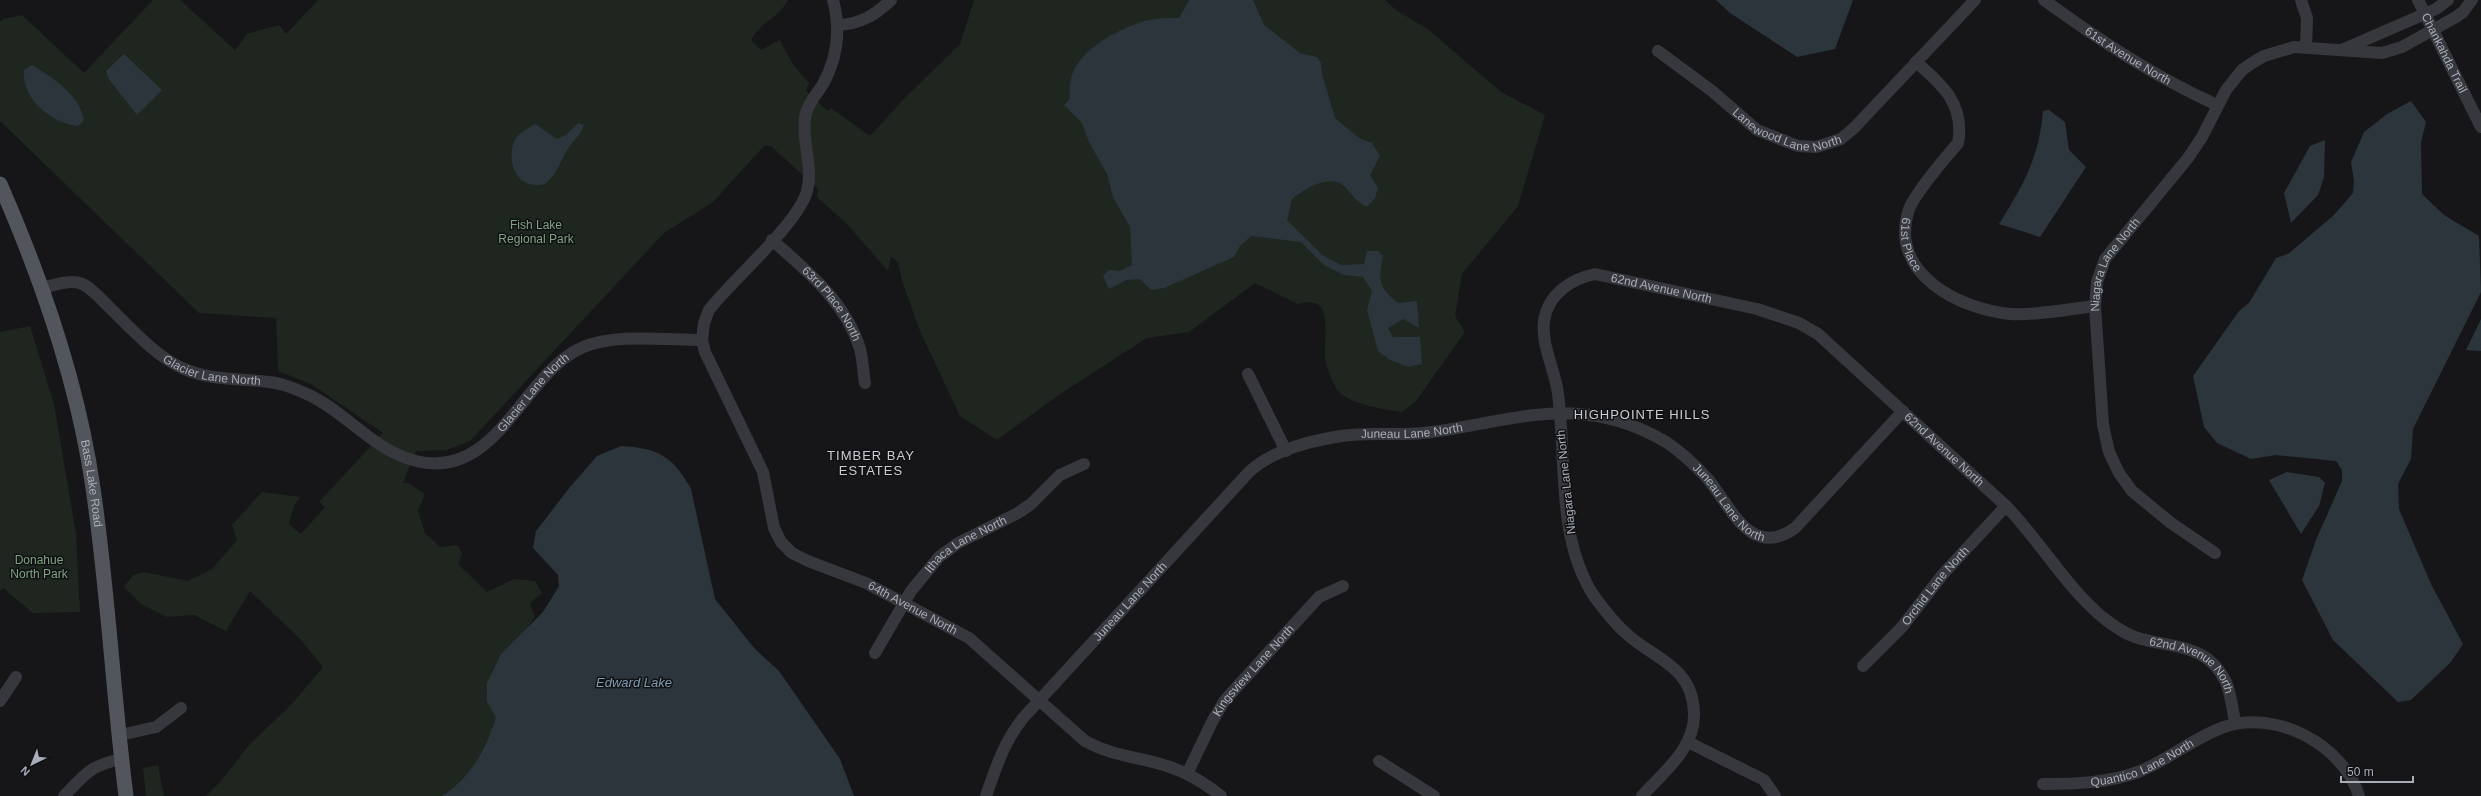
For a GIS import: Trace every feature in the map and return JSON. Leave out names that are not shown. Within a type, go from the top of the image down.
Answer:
[{"type":"main road","name":"Bass Lake Road","points":[[0,184],[42,288],[77,403],[93,487],[126,796]]},
{"type":"street","points":[[702,340],[704,323],[709,310],[793,216],[807,192],[809,179],[806,114],[832,66],[838,45],[838,25],[833,0]]},
{"type":"street","points":[[838,25],[863,21],[874,15],[891,0]]},
{"type":"street","name":"Lanewood Lane North","points":[[1658,51],[1712,91],[1756,130],[1798,146],[1816,147],[1829,144],[1845,135],[1974,0]]},
{"type":"street","name":"61st Avenue North","points":[[2044,0],[2126,57],[2190,92],[2218,105]]},
{"type":"street","points":[[2301,0],[2307,18],[2306,47]]},
{"type":"street","name":"Chankahda Trail","points":[[2418,0],[2481,127]]},
{"type":"street","name":"Niagara Lane North","points":[[2343,49],[2425,14],[2448,0]]},
{"type":"street","name":"Niagara Lane North","points":[[2215,553],[2147,504],[2119,473],[2109,452],[2103,425],[2095,306],[2097,282],[2105,259],[2188,158],[2202,137],[2218,105],[2234,79],[2252,63],[2264,56],[2294,47],[2306,47],[2322,50],[2343,49],[2382,53],[2402,47],[2434,30],[2463,12],[2472,0]]},
{"type":"street","name":"61st Place","points":[[1916,62],[1937,81],[1955,103],[1960,131],[1958,143],[1908,211],[1906,228],[1907,245],[1910,256],[1919,270],[1938,290],[1974,307],[1991,312],[2012,314],[2095,306]]},
{"type":"street","name":"63rd Place North","points":[[772,240],[830,294],[842,311],[860,349],[865,383]]},
{"type":"street","name":"62nd Avenue North","points":[[1559,414],[1554,372],[1544,336],[1544,320],[1553,300],[1568,284],[1581,277],[1596,274],[1758,309],[1799,323],[1835,349],[2006,506],[2024,525],[2079,595],[2112,624],[2133,637],[2180,646],[2195,651],[2207,659],[2225,682],[2235,723]]},
{"type":"street","name":"Glacier Lane North","points":[[42,288],[71,282],[86,286],[146,343],[182,368],[204,376],[270,382],[291,388],[329,407],[398,454],[430,463],[462,458],[476,451],[490,440],[556,366],[568,355],[581,348],[597,343],[617,340],[702,340]]},
{"type":"street","name":"64th Avenue North","points":[[702,340],[710,364],[763,472],[774,528],[781,542],[792,553],[808,561],[866,583],[969,638],[1085,742],[1104,752],[1170,767],[1187,774],[1221,796]]},
{"type":"street","points":[[1248,374],[1286,451]]},
{"type":"street","name":"Juneau Lane North","points":[[986,796],[1001,753],[1010,734],[1249,472],[1267,458],[1335,437],[1423,434],[1559,414],[1588,414],[1615,420],[1641,429],[1667,443],[1688,459],[1707,479],[1736,518],[1756,536],[1778,538],[1795,528],[1903,411]]},
{"type":"street","name":"Niagara Lane North","points":[[1559,414],[1568,518],[1573,545],[1581,571],[1594,595],[1610,617],[1628,636],[1676,667],[1685,680],[1691,695],[1694,712],[1693,728],[1688,742],[1677,759],[1642,796]]},
{"type":"street","name":"Ithaca Lane North","points":[[875,653],[904,603],[923,575],[939,557],[958,543],[1018,513],[1031,504],[1060,475],[1084,464]]},
{"type":"street","name":"Orchid Lane North","points":[[1863,666],[1902,627],[1942,574],[2006,506]]},
{"type":"street","name":"Kingsview Lane North","points":[[1187,774],[1213,720],[1225,700],[1319,596],[1343,586]]},
{"type":"street","points":[[0,701],[16,677]]},
{"type":"street","points":[[120,735],[156,727],[181,708]]},
{"type":"street","points":[[2235,723],[2276,725],[2298,732],[2316,741],[2332,754],[2346,771],[2358,796]]},
{"type":"street","name":"Quantico Lane North","points":[[2043,784],[2076,784],[2107,780],[2138,772],[2167,759],[2206,735],[2235,723]]},
{"type":"street","points":[[1688,742],[1764,780],[1775,796]]},
{"type":"street","points":[[64,796],[88,770],[99,764],[122,759]]},
{"type":"street","points":[[1379,761],[1434,796]]},
{"type":"green space","name":"Fish Lake Regional Park","points":[[153,0],[180,0],[235,50],[247,34],[279,25],[286,34],[318,0],[788,0],[780,11],[759,29],[751,40],[761,50],[780,40],[792,63],[809,83],[806,91],[828,111],[831,108],[870,136],[902,101],[960,44],[974,0],[1385,0],[1396,10],[1429,30],[1501,92],[1545,115],[1518,206],[1462,274],[1455,316],[1465,332],[1416,401],[1402,412],[1359,403],[1343,396],[1334,384],[1325,360],[1326,328],[1323,310],[1318,305],[1310,302],[1298,304],[1255,283],[1189,332],[1147,338],[1060,394],[997,440],[960,416],[920,331],[902,281],[898,262],[891,256],[888,271],[848,225],[817,197],[818,189],[771,146],[764,146],[713,202],[664,233],[470,441],[446,450],[416,451],[403,483],[408,483],[425,494],[418,511],[425,533],[440,547],[458,545],[462,554],[458,564],[487,592],[514,579],[535,581],[542,593],[530,603],[535,617],[526,629],[501,654],[487,702],[497,717],[488,740],[469,771],[442,796],[206,796],[221,781],[250,744],[291,705],[323,667],[301,640],[250,591],[226,631],[194,615],[167,617],[141,604],[124,587],[133,575],[144,572],[188,581],[212,569],[237,540],[232,525],[262,492],[300,497],[294,506],[289,524],[301,534],[325,507],[319,502],[383,433],[311,384],[278,371],[276,318],[199,313],[0,121],[0,22],[3,19],[22,15],[84,73]]},
{"type":"green space","name":"Donahue North Park","points":[[30,326],[54,404],[76,534],[80,612],[33,613],[3,588],[0,591],[0,332]]},
{"type":"green space","points":[[158,765],[164,796],[146,796],[143,768]]},
{"type":"water","points":[[1189,0],[1253,0],[1264,25],[1300,53],[1317,57],[1321,63],[1322,74],[1335,118],[1359,138],[1372,143],[1380,156],[1370,175],[1378,188],[1375,198],[1367,207],[1354,198],[1344,186],[1338,182],[1332,181],[1317,184],[1303,191],[1292,199],[1287,220],[1322,255],[1341,265],[1364,264],[1367,251],[1378,251],[1383,256],[1380,277],[1383,287],[1398,303],[1417,301],[1419,328],[1403,319],[1388,328],[1393,337],[1420,337],[1422,364],[1408,367],[1390,360],[1378,351],[1367,310],[1372,291],[1363,277],[1344,275],[1324,265],[1301,242],[1251,236],[1240,246],[1234,257],[1164,288],[1151,290],[1140,279],[1126,280],[1109,289],[1103,276],[1109,270],[1120,271],[1132,265],[1130,227],[1113,197],[1107,174],[1089,142],[1082,123],[1064,105],[1070,99],[1070,86],[1073,73],[1078,63],[1095,46],[1116,33],[1141,22],[1158,19],[1179,18]]},
{"type":"water","points":[[1716,0],[1853,0],[1835,49],[1797,57],[1730,13]]},
{"type":"water","points":[[124,54],[162,90],[137,115],[108,78],[106,71]]},
{"type":"water","points":[[32,65],[56,81],[71,95],[77,103],[84,120],[78,126],[58,120],[48,114],[33,99],[27,90],[24,80],[24,70]]},
{"type":"water","points":[[2411,101],[2426,122],[2421,143],[2422,194],[2444,215],[2479,236],[2481,292],[2413,429],[2411,459],[2398,484],[2399,509],[2431,584],[2463,644],[2451,662],[2411,700],[2398,702],[2333,640],[2302,580],[2316,540],[2342,481],[2342,470],[2336,461],[2276,455],[2251,459],[2217,443],[2204,427],[2193,376],[2239,311],[2249,303],[2276,258],[2288,254],[2334,215],[2353,193],[2354,181],[2351,162],[2364,132],[2387,114]]},
{"type":"water","points":[[2049,110],[2065,122],[2069,150],[2086,167],[2040,237],[1999,224],[2028,171],[2038,143],[2043,111]]},
{"type":"water","points":[[578,123],[584,125],[581,132],[567,150],[553,176],[546,183],[540,185],[529,184],[518,177],[512,164],[512,149],[515,139],[520,134],[535,124],[557,139],[566,135]]},
{"type":"water","points":[[2325,140],[2324,177],[2318,195],[2291,223],[2284,193],[2310,146]]},
{"type":"water","points":[[2481,319],[2481,351],[2466,350]]},
{"type":"water","name":"Edward Lake","points":[[621,446],[645,449],[663,456],[671,461],[684,478],[691,489],[715,599],[755,649],[779,671],[840,759],[854,796],[442,796],[469,771],[482,751],[492,729],[496,717],[487,702],[487,683],[501,654],[543,612],[559,586],[558,575],[533,548],[536,531],[570,487],[597,456]]},
{"type":"water","points":[[2287,472],[2319,477],[2325,483],[2319,506],[2301,534],[2269,480]]},
{"type":"district","name":"HIGHPOINTE HILLS","points":[[1642,414]]},
{"type":"district","name":"TIMBER BAY ESTATES","points":[[871,462]]}]
